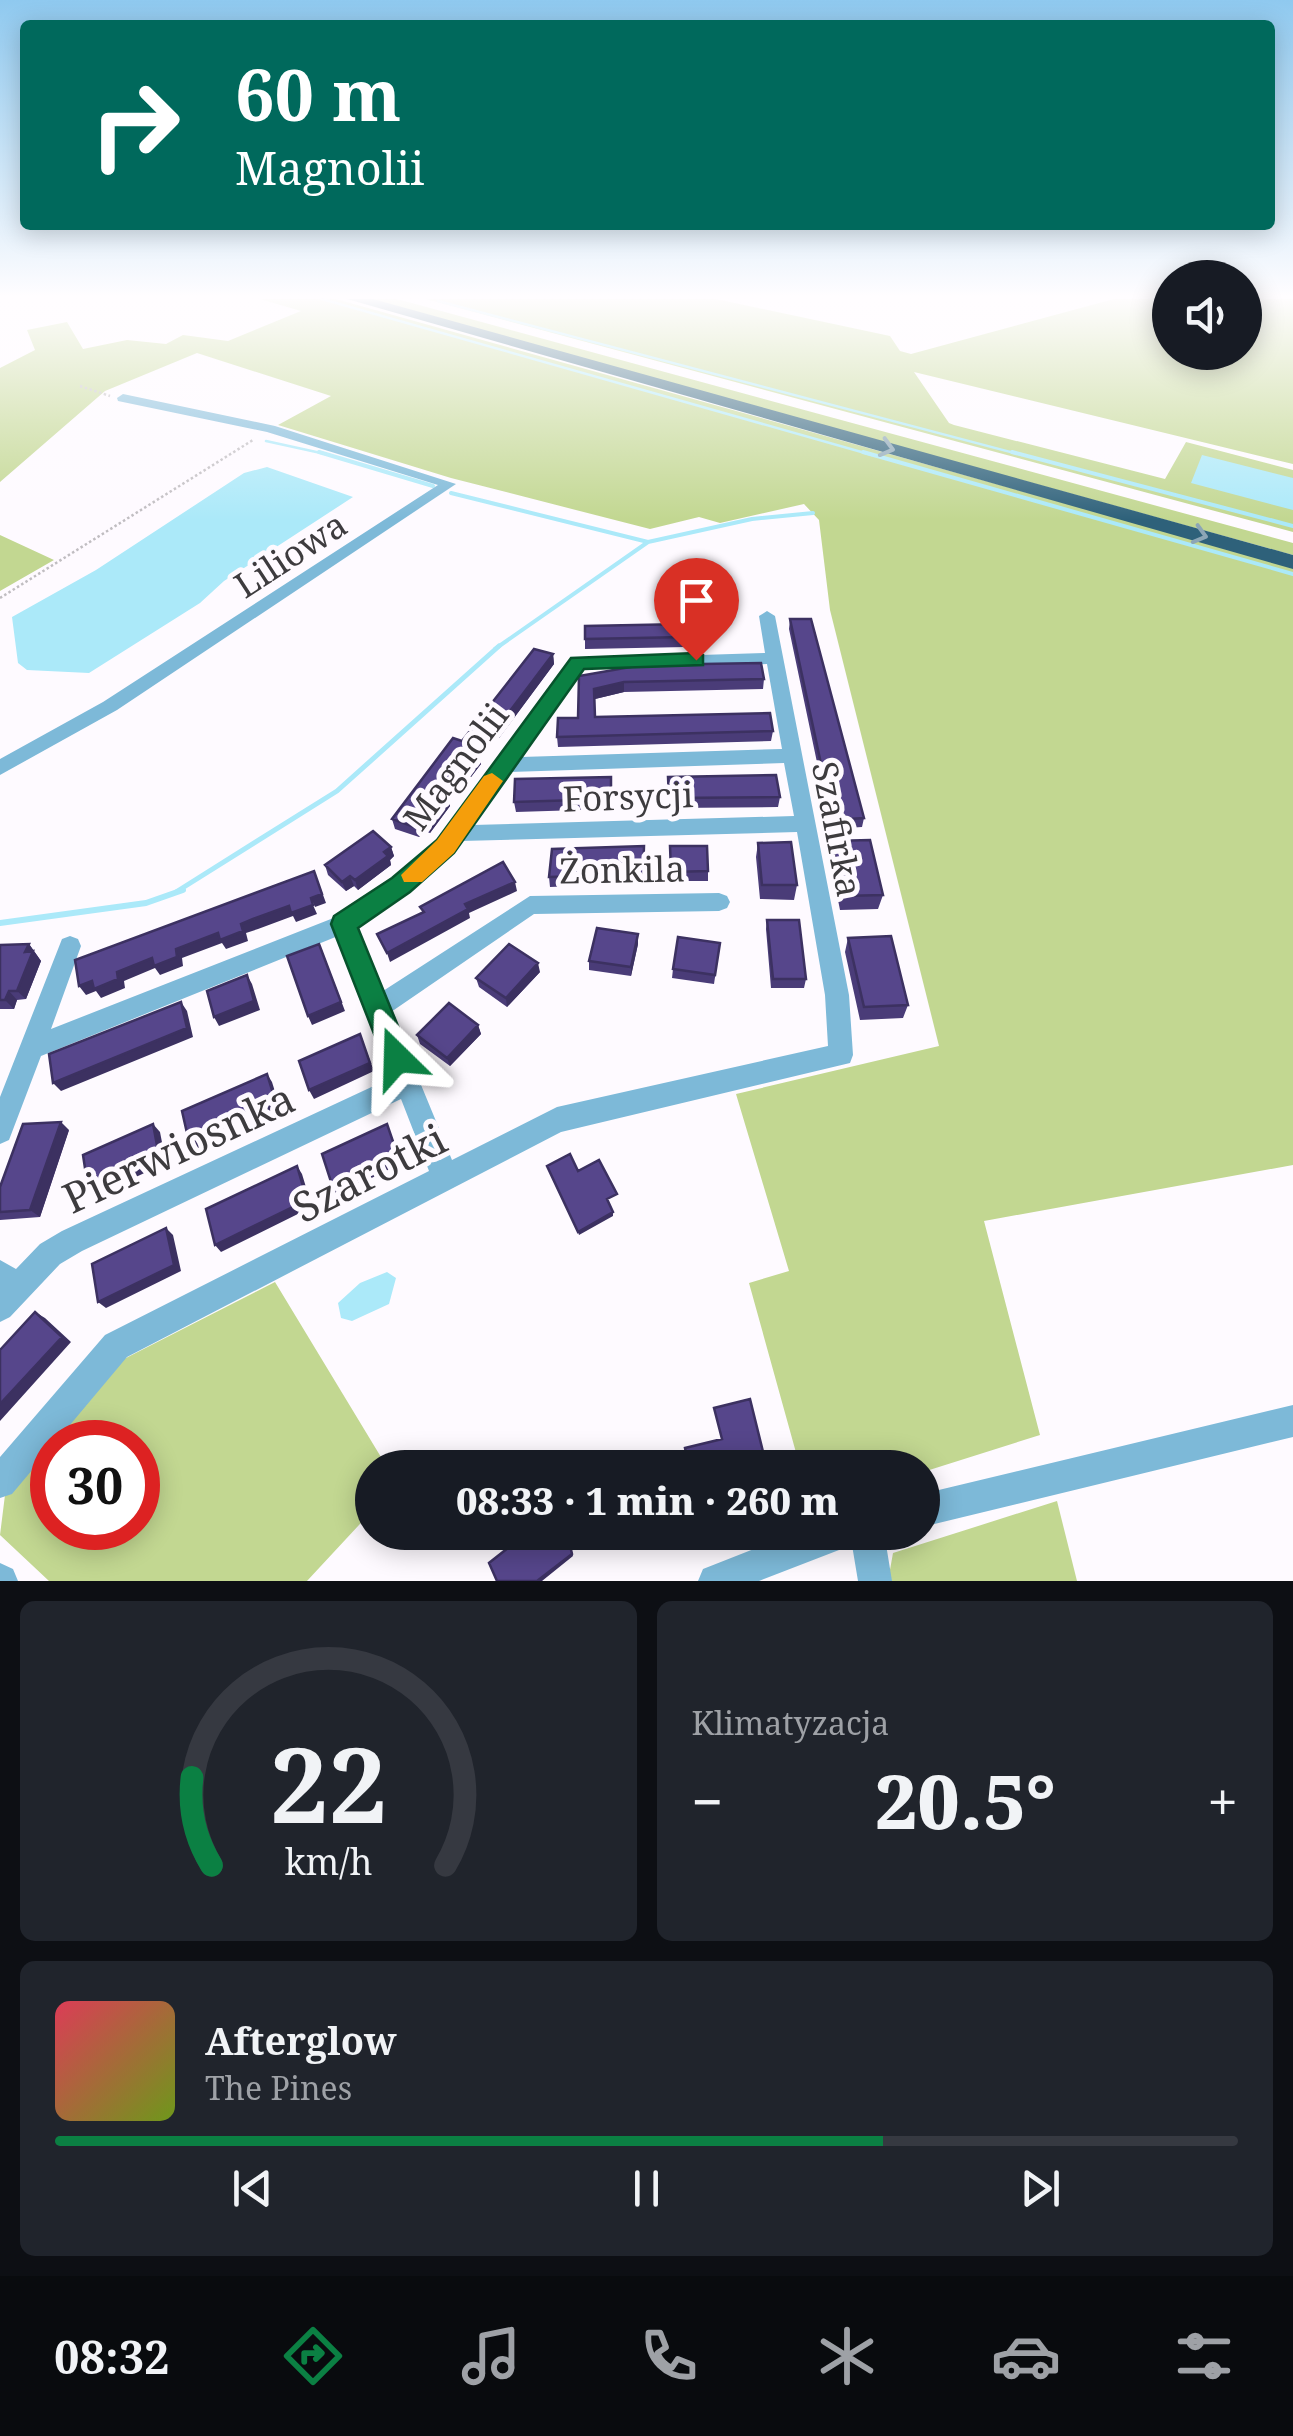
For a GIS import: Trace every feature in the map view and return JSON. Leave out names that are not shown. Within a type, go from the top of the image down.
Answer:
[{"type":"highway","points":[[617,373],[1293,562]]},
{"type":"highway","points":[[679,373],[1293,540]]},
{"type":"street","name":"Liliowa","points":[[0,768],[110,706],[450,484],[270,429],[122,398]]},
{"type":"street","name":"Szafirka","points":[[767,616],[837,995],[842,1055]]},
{"type":"street","name":"Magnolii","points":[[31,1048],[344,924],[430,862],[578,663],[774,658]]},
{"type":"street","points":[[504,764],[792,756]]},
{"type":"street","name":"Forsycji","points":[[454,833],[803,824]]},
{"type":"street","name":"Żonkila","points":[[377,1008],[530,905],[719,902]]},
{"type":"street","points":[[344,924],[445,1178]]},
{"type":"street","points":[[0,1131],[70,946]]},
{"type":"street","name":"Szarotki","points":[[0,1482],[116,1346],[557,1120],[842,1055]]},
{"type":"street","name":"Pierwiosnka","points":[[6,1290],[72,1241],[407,1082]]},
{"type":"street","points":[[940,1507],[1293,1421]]},
{"type":"street","points":[[715,1581],[795,1550]]},
{"type":"street","points":[[871,1550],[875,1581]]},
{"type":"path","points":[[80,386],[96,388],[99,395],[122,398]]},
{"type":"path","points":[[0,598],[270,429]]},
{"type":"green space","points":[[0,373],[149,373],[105,391],[0,482]]},
{"type":"green space","points":[[259,373],[599,373],[1293,567],[1293,1165],[984,1221],[1040,1435],[940,1467],[940,1450],[795,1450],[749,1283],[789,1271],[736,1094],[939,1046],[830,610],[819,520],[804,504],[720,523],[699,517],[650,529],[451,478],[278,425],[331,396]]},
{"type":"green space","points":[[632,373],[668,373],[1293,543],[1293,555]]},
{"type":"green space","points":[[701,373],[915,373],[954,425],[1165,479],[1186,442],[1293,470],[1293,532]]},
{"type":"green space","points":[[917,373],[1293,373],[1293,464]]},
{"type":"green space","points":[[0,535],[54,560],[0,591]]},
{"type":"green space","points":[[275,1282],[377,1450],[355,1450],[355,1529],[307,1581],[49,1581],[0,1535],[5,1495],[30,1466],[30,1550],[160,1550],[160,1420],[70,1420],[122,1360]]},
{"type":"green space","points":[[1057,1501],[1077,1581],[888,1581],[893,1553],[940,1550],[940,1538]]},
{"type":"water","points":[[1202,455],[1293,478],[1293,510],[1191,483]]},
{"type":"water","points":[[267,467],[353,497],[224,581],[200,603],[89,673],[27,670],[18,663],[12,617],[96,570],[244,473]]},
{"type":"water","points":[[387,1272],[396,1278],[389,1304],[352,1321],[341,1318],[338,1303],[360,1283]]},
{"type":"building","points":[[790,619],[811,619],[864,818],[833,820]]},
{"type":"building","points":[[685,624],[686,637],[585,639],[585,626]]},
{"type":"building","points":[[534,649],[553,654],[497,728],[492,727],[472,753],[479,755],[469,768],[462,766],[442,794],[448,796],[428,824],[421,822],[417,828],[392,819],[453,738],[462,741]]},
{"type":"building","points":[[761,663],[764,679],[624,682],[594,689],[595,717],[770,713],[773,731],[557,737],[558,718],[578,718],[579,676],[642,665]]},
{"type":"building","points":[[776,775],[780,797],[669,798],[668,777]]},
{"type":"building","points":[[611,777],[611,799],[514,802],[515,779]]},
{"type":"building","points":[[373,831],[391,847],[384,852],[388,856],[355,880],[350,876],[342,882],[325,865]]},
{"type":"building","points":[[870,840],[883,895],[843,896],[832,841]]},
{"type":"building","points":[[791,842],[797,885],[762,885],[758,843]]},
{"type":"building","points":[[644,846],[643,874],[549,877],[552,849]]},
{"type":"building","points":[[670,846],[707,846],[708,871],[671,872]]},
{"type":"building","points":[[503,862],[515,882],[465,904],[468,909],[387,953],[377,934],[424,912],[420,907]]},
{"type":"building","points":[[314,871],[322,894],[311,898],[313,905],[291,913],[289,906],[253,919],[241,924],[243,931],[220,940],[218,933],[176,949],[177,957],[154,966],[152,958],[117,972],[118,979],[94,989],[92,981],[79,986],[75,960]]},
{"type":"building","points":[[767,920],[799,920],[806,979],[773,979]]},
{"type":"building","points":[[597,928],[638,934],[631,967],[589,961]]},
{"type":"building","points":[[891,936],[908,1005],[864,1007],[848,938]]},
{"type":"building","points":[[678,937],[720,943],[715,975],[673,969]]},
{"type":"building","points":[[29,944],[25,952],[33,951],[17,991],[9,991],[5,1000],[0,1000],[0,945]]},
{"type":"building","points":[[319,944],[341,1002],[308,1016],[287,956]]},
{"type":"building","points":[[509,944],[538,963],[506,998],[476,978]]},
{"type":"building","points":[[247,975],[254,1001],[214,1017],[207,991]]},
{"type":"building","points":[[181,1002],[187,1028],[53,1083],[49,1054]]},
{"type":"building","points":[[449,1003],[478,1025],[447,1058],[417,1035]]},
{"type":"building","points":[[360,1034],[370,1063],[309,1090],[299,1061]]},
{"type":"building","points":[[267,1074],[276,1103],[189,1142],[182,1111]]},
{"type":"building","points":[[61,1122],[30,1210],[0,1212],[0,1187],[23,1124]]},
{"type":"building","points":[[153,1124],[159,1156],[88,1188],[83,1155]]},
{"type":"building","points":[[387,1124],[398,1156],[333,1188],[322,1154]]},
{"type":"building","points":[[570,1154],[578,1171],[599,1160],[617,1194],[607,1199],[613,1212],[578,1232],[547,1166]]},
{"type":"building","points":[[297,1166],[307,1200],[215,1245],[206,1209]]},
{"type":"building","points":[[166,1228],[174,1265],[98,1302],[92,1264]]},
{"type":"building","points":[[35,1312],[62,1337],[0,1404],[0,1350]]},
{"type":"building","points":[[750,1399],[763,1450],[685,1450],[722,1439],[714,1408]]},
{"type":"building","points":[[505,1550],[571,1550],[572,1554],[537,1581],[497,1581],[489,1563]]},
{"type":"waterway","points":[[582,373],[872,455]]},
{"type":"waterway","points":[[710,373],[1022,455]]},
{"type":"waterway","points":[[266,441],[326,454]]},
{"type":"waterway","points":[[319,452],[326,454]]},
{"type":"waterway","points":[[863,452],[1293,574]]},
{"type":"waterway","points":[[1012,452],[1293,526]]},
{"type":"waterway","points":[[326,454],[433,486]]},
{"type":"waterway","points":[[451,493],[648,542]]},
{"type":"waterway","points":[[648,542],[752,519],[813,513]]},
{"type":"waterway","points":[[498,647],[648,542]]},
{"type":"waterway","points":[[176,892],[337,791],[498,647]]},
{"type":"waterway","points":[[0,923],[146,903],[183,890]]},
{"type":"slow traffic","points":[[413,875],[445,846],[492,781]]},
{"type":"route","points":[[397,1058],[344,924],[401,885],[445,846],[578,663],[696,660]]}]
